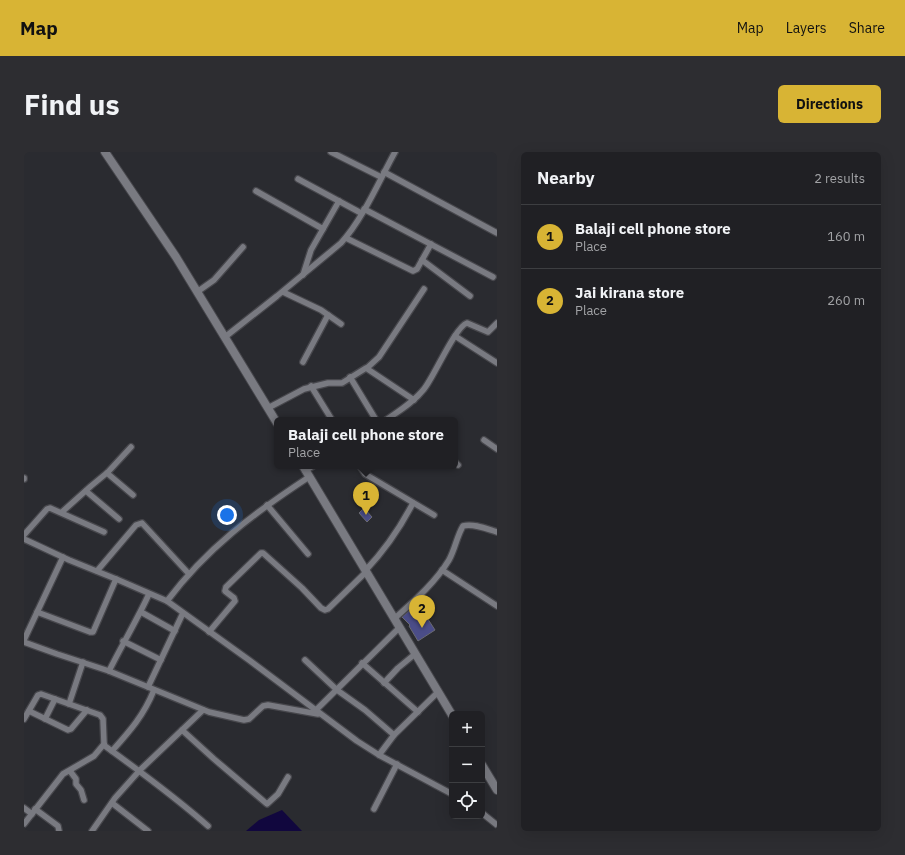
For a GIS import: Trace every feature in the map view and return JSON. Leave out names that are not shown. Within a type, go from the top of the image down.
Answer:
[{"type":"street","points":[[331,152],[381,177]]},
{"type":"street","points":[[225,337],[324,259],[346,238],[395,152]]},
{"type":"street","points":[[107,153],[176,257],[274,418]]},
{"type":"street","points":[[384,172],[497,233]]},
{"type":"street","points":[[298,179],[339,201],[431,244],[493,277]]},
{"type":"street","points":[[256,191],[323,229]]},
{"type":"street","points":[[303,275],[309,255],[339,201]]},
{"type":"street","points":[[346,238],[413,271],[417,269],[431,244]]},
{"type":"street","points":[[197,292],[214,280],[243,247]]},
{"type":"street","points":[[422,260],[470,296]]},
{"type":"street","points":[[268,408],[311,386],[328,383],[341,383],[364,368],[367,368],[379,357],[424,289]]},
{"type":"street","points":[[283,292],[328,315],[341,324]]},
{"type":"street","points":[[303,362],[328,315]]},
{"type":"street","points":[[393,417],[414,400],[425,388],[455,336],[465,323],[488,332],[497,323]]},
{"type":"street","points":[[455,336],[497,363]]},
{"type":"street","points":[[367,368],[414,400]]},
{"type":"street","points":[[350,377],[374,417]]},
{"type":"street","points":[[311,386],[330,417]]},
{"type":"street","points":[[484,440],[497,449]]},
{"type":"street","points":[[62,512],[107,473],[131,447]]},
{"type":"street","points":[[362,469],[365,474],[434,515]]},
{"type":"street","points":[[167,601],[189,574],[223,540],[267,505],[306,471],[450,711]]},
{"type":"street","points":[[107,473],[134,495]]},
{"type":"street","points":[[86,491],[119,519]]},
{"type":"street","points":[[209,632],[235,601],[234,598],[225,591],[226,587],[261,553],[263,553],[286,574],[321,608],[328,610],[366,572],[385,550],[413,503]]},
{"type":"street","points":[[267,505],[308,554]]},
{"type":"street","points":[[24,535],[49,508],[54,508],[104,532]]},
{"type":"street","points":[[97,571],[136,525],[142,523],[189,574]]},
{"type":"street","points":[[394,619],[428,588],[442,570],[452,553],[463,526],[466,525],[484,528],[497,532]]},
{"type":"street","points":[[24,539],[167,601],[315,711],[379,755],[449,792]]},
{"type":"street","points":[[63,557],[24,641],[109,671],[203,710],[244,720],[249,719],[263,706],[268,705],[321,715]]},
{"type":"street","points":[[442,570],[497,606]]},
{"type":"street","points":[[37,612],[93,632],[116,579]]},
{"type":"street","points":[[109,671],[123,641],[141,612],[149,594]]},
{"type":"street","points":[[141,612],[175,631]]},
{"type":"street","points":[[112,751],[133,728],[144,712],[161,660],[183,613]]},
{"type":"street","points":[[315,711],[400,627]]},
{"type":"street","points":[[123,641],[161,660]]},
{"type":"street","points":[[384,683],[398,668],[416,654]]},
{"type":"street","points":[[304,660],[337,690],[365,710],[394,735]]},
{"type":"street","points":[[69,704],[83,662]]},
{"type":"street","points":[[362,663],[418,712]]},
{"type":"street","points":[[379,755],[394,735],[438,692]]},
{"type":"street","points":[[24,719],[40,694],[100,715],[102,717],[104,744],[94,756],[63,774],[24,824]]},
{"type":"street","points":[[45,719],[55,699]]},
{"type":"street","points":[[29,711],[70,730],[87,710]]},
{"type":"street","points":[[92,831],[112,803],[140,770],[203,710]]},
{"type":"street","points":[[182,730],[267,804],[278,794],[288,777]]},
{"type":"street","points":[[104,744],[140,770],[208,826]]},
{"type":"street","points":[[374,809],[397,764]]},
{"type":"street","points":[[485,770],[497,790]]},
{"type":"street","points":[[70,771],[76,779],[76,784],[84,800]]},
{"type":"street","points":[[112,803],[148,831]]},
{"type":"street","points":[[24,808],[34,811],[58,826],[60,831]]},
{"type":"street","points":[[485,815],[497,825]]},
{"type":"shaded area","points":[[282,810],[302,831],[246,831],[259,820]]},
{"type":"building","points":[[364,508],[372,517],[367,522],[359,513]]},
{"type":"building","points":[[412,608],[419,617],[424,613],[435,630],[418,641],[409,626],[410,625],[402,617]]},
{"type":"place","name":"Balaji cell phone store","points":[[366,515]]},
{"type":"place","name":"Jai kirana store","points":[[422,628]]}]
